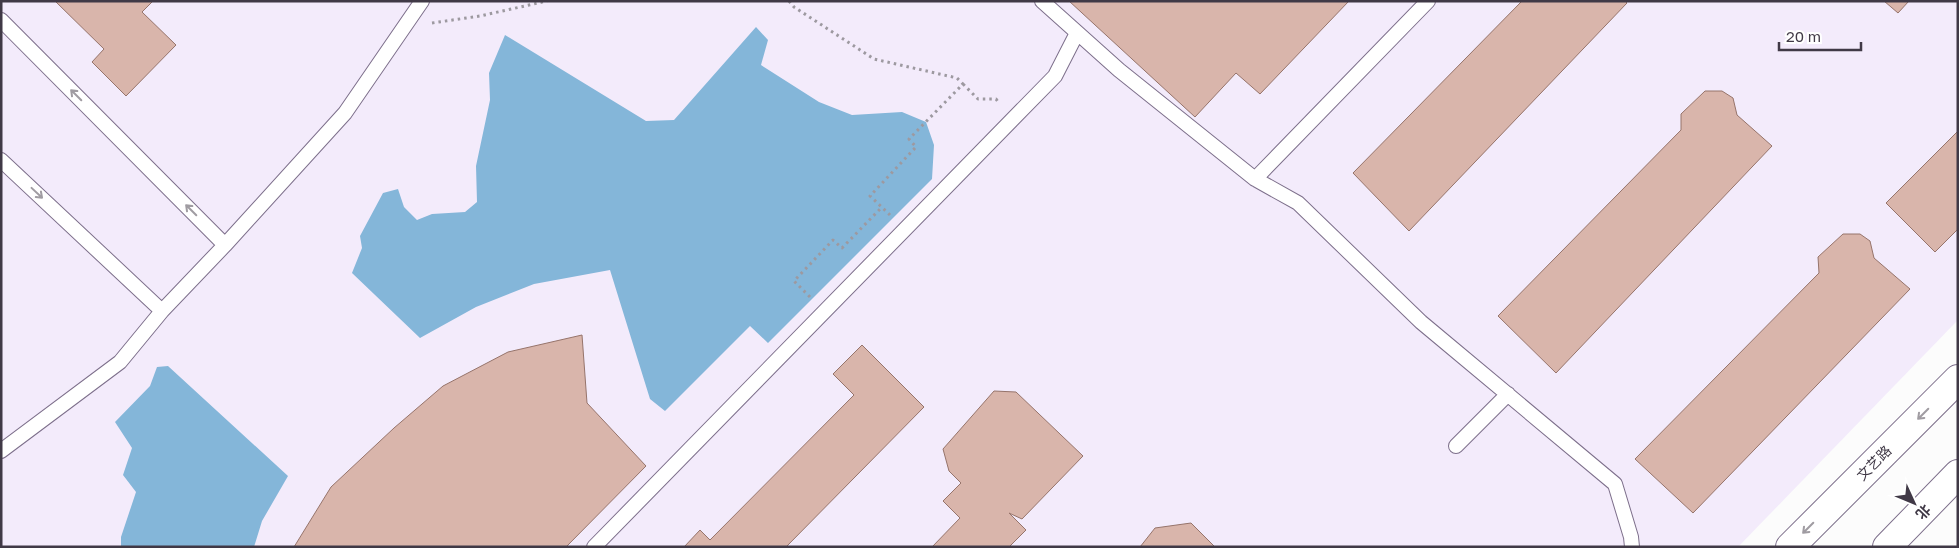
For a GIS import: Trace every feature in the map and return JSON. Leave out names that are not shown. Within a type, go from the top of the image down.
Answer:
[{"type":"main road","name":"文艺路","points":[[1790,547],[1958,379]]},
{"type":"main road","points":[[1887,547],[1958,474]]},
{"type":"lane","points":[[1,450],[120,362],[162,311],[226,245],[345,113],[422,1]]},
{"type":"lane","points":[[1042,1],[1118,70],[1255,179],[1298,203],[1421,322],[1615,484],[1631,537],[1632,547]]},
{"type":"lane","points":[[1255,179],[1428,1]]},
{"type":"lane","points":[[1,20],[226,245]]},
{"type":"lane","points":[[594,547],[1055,76],[1078,33]]},
{"type":"lane","points":[[1,160],[162,311]]},
{"type":"lane","points":[[1456,446],[1508,394]]},
{"type":"path","points":[[414,13],[428,24],[480,16],[547,1]]},
{"type":"path","points":[[789,1],[794,7],[874,59],[957,78],[978,98],[996,99],[1014,118]]},
{"type":"path","points":[[905,228],[870,196],[916,147],[909,139],[963,84]]},
{"type":"path","points":[[825,311],[794,281],[833,240],[842,248],[882,207]]},
{"type":"shaded area","points":[[1,1],[1958,1],[1958,320],[1738,547],[1,547]]},
{"type":"water","points":[[756,27],[768,40],[761,65],[819,102],[852,115],[902,112],[926,122],[934,145],[932,179],[768,343],[750,326],[665,411],[650,399],[610,270],[534,284],[476,307],[420,338],[352,273],[362,248],[360,236],[383,193],[398,189],[404,207],[417,220],[432,214],[465,212],[477,202],[476,166],[490,100],[489,73],[505,35],[646,121],[674,120]]},
{"type":"water","points":[[168,366],[288,476],[262,521],[254,547],[121,547],[121,537],[136,492],[123,475],[132,448],[115,422],[150,386],[157,367]]},
{"type":"building","points":[[55,1],[153,1],[142,12],[176,45],[126,96],[92,62],[104,49]]},
{"type":"building","points":[[1069,1],[1349,1],[1260,94],[1236,73],[1195,117]]},
{"type":"building","points":[[1522,1],[1625,1],[1627,3],[1409,231],[1353,173]]},
{"type":"building","points":[[1884,1],[1909,1],[1898,13]]},
{"type":"building","points":[[1705,91],[1722,91],[1733,98],[1737,115],[1772,146],[1556,373],[1498,316],[1681,130],[1681,114]]},
{"type":"building","points":[[1958,131],[1958,229],[1935,252],[1886,203]]},
{"type":"building","points":[[1843,234],[1860,234],[1870,241],[1874,258],[1910,289],[1693,513],[1635,459],[1819,273],[1818,257]]},
{"type":"building","points":[[582,335],[587,403],[646,466],[566,547],[294,547],[331,487],[394,428],[443,386],[508,352]]},
{"type":"building","points":[[862,345],[924,407],[786,547],[684,547],[700,530],[710,540],[854,395],[833,374]]},
{"type":"building","points":[[994,391],[1016,392],[1083,456],[1022,519],[1009,513],[1026,530],[1009,547],[932,547],[960,518],[943,501],[961,483],[949,471],[943,449]]},
{"type":"building","points":[[1191,523],[1215,547],[1140,547],[1155,528]]}]
